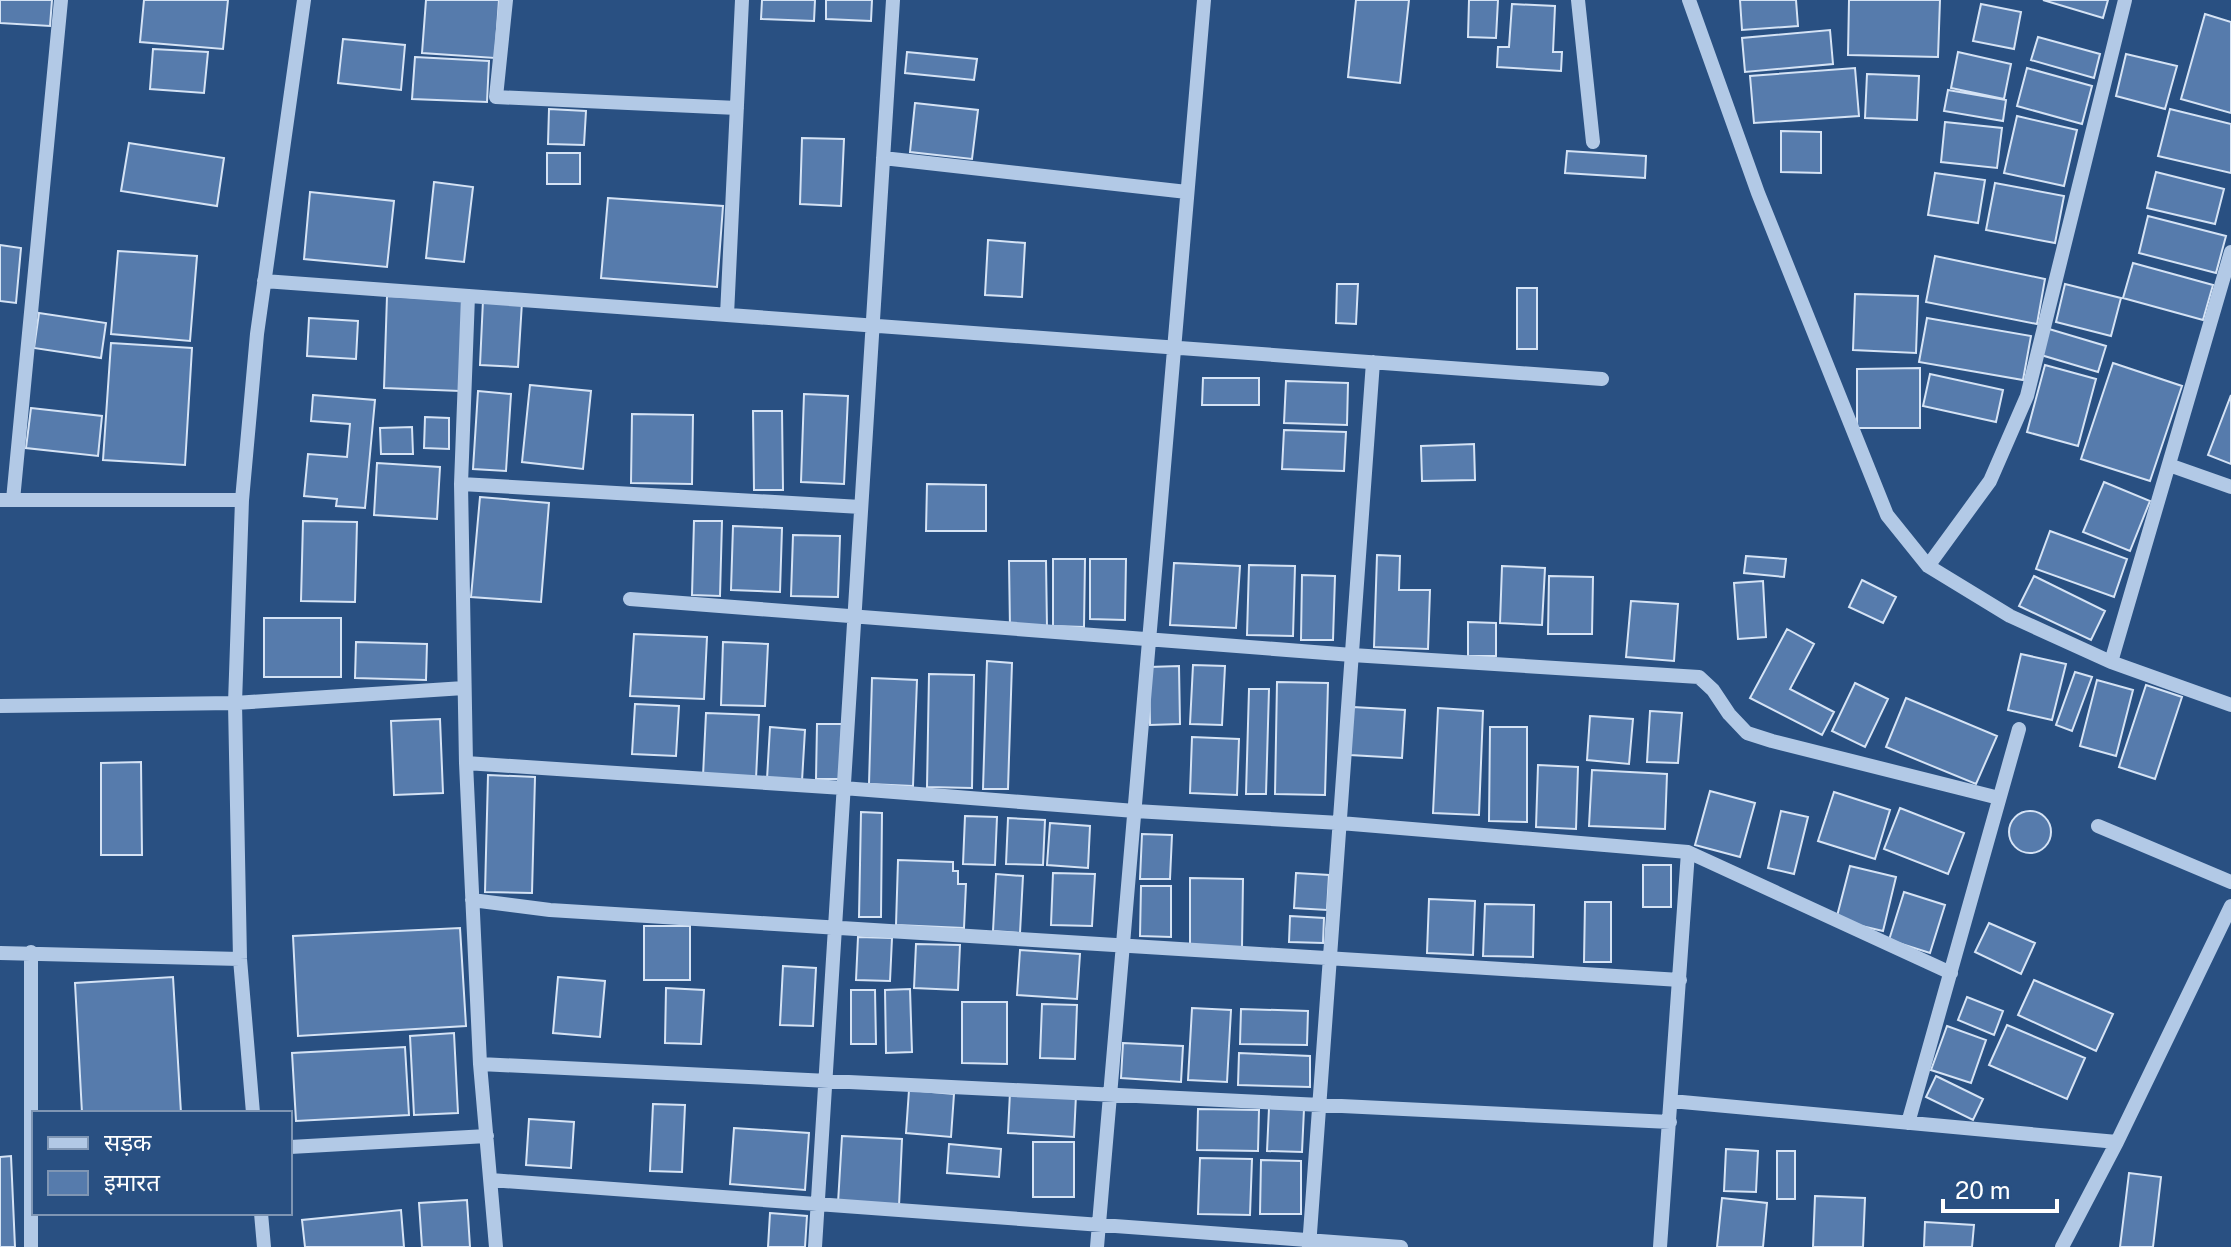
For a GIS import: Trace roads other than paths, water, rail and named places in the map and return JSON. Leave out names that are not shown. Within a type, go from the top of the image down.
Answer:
[{"type":"street","points":[[61,0],[6,500],[242,500]]},
{"type":"street","points":[[253,1111],[240,959],[235,703],[242,500],[257,334],[304,0]]},
{"type":"street","points":[[506,0],[496,97],[737,108]]},
{"type":"street","points":[[727,315],[742,0]]},
{"type":"street","points":[[815,1247],[893,0]]},
{"type":"street","points":[[1097,1247],[1204,0]]},
{"type":"street","points":[[1578,0],[1593,142]]},
{"type":"street","points":[[1689,0],[1758,193],[1887,515],[1928,566],[2010,616],[2111,662],[2231,705]]},
{"type":"street","points":[[1928,566],[1990,481],[2027,396],[2125,0]]},
{"type":"street","points":[[883,158],[1187,192]]},
{"type":"street","points":[[2111,662],[2231,252]]},
{"type":"street","points":[[264,281],[1602,379]]},
{"type":"street","points":[[468,296],[461,484],[466,763],[480,1064],[496,1247]]},
{"type":"street","points":[[1309,1244],[1373,362]]},
{"type":"street","points":[[2169,465],[2231,487]]},
{"type":"street","points":[[461,484],[861,507]]},
{"type":"street","points":[[630,599],[1352,655],[1699,677],[1747,733],[1999,798]]},
{"type":"street","points":[[0,706],[235,703],[464,688]]},
{"type":"street","points":[[1908,1123],[2019,729]]},
{"type":"street","points":[[466,763],[1340,823],[1688,852],[1951,973]]},
{"type":"street","points":[[2098,826],[2231,882]]},
{"type":"street","points":[[1660,1247],[1688,852]]},
{"type":"street","points":[[472,900],[550,910],[1680,980]]},
{"type":"street","points":[[2062,1247],[2117,1142],[2231,906]]},
{"type":"street","points":[[31,952],[31,1247]]},
{"type":"street","points":[[0,953],[240,959]]},
{"type":"street","points":[[480,1064],[1670,1122]]},
{"type":"street","points":[[1671,1101],[2117,1142]]},
{"type":"street","points":[[292,1147],[487,1136]]},
{"type":"street","points":[[491,1180],[1099,1225],[1309,1244],[1401,1247]]},
{"type":"street","points":[[261,1215],[264,1247]]}]
